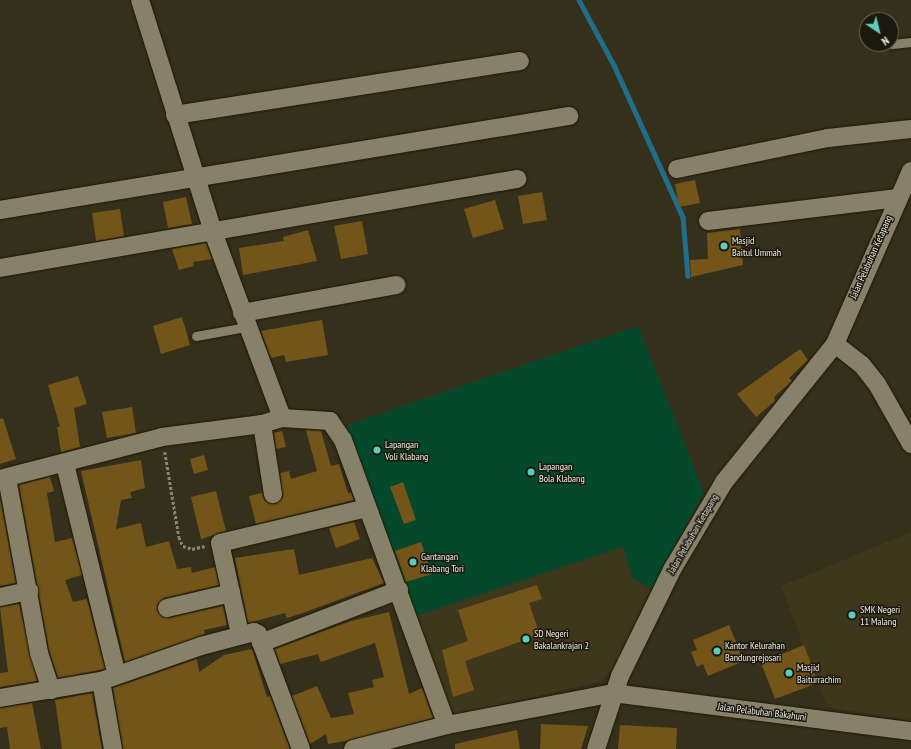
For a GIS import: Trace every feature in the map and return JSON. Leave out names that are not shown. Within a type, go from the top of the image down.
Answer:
[{"type":"street","points":[[140,0],[212,232],[282,418]]},
{"type":"street","points":[[175,114],[520,61]]},
{"type":"street","points":[[0,210],[195,176],[569,116]]},
{"type":"street","points":[[677,169],[828,138],[911,129]]},
{"type":"street","name":"Jalan Pelabuhan Ketapang","points":[[596,749],[613,693],[673,568],[716,494],[835,344],[898,198],[911,172]]},
{"type":"street","points":[[0,268],[517,179]]},
{"type":"street","points":[[708,221],[898,198]]},
{"type":"street","points":[[244,320],[396,285]]},
{"type":"street","points":[[835,344],[862,365],[872,378],[911,444]]},
{"type":"street","points":[[51,690],[39,653],[29,591],[7,531],[4,478],[65,464],[162,438],[262,424],[282,418],[330,421],[337,428],[399,590],[447,725]]},
{"type":"street","points":[[262,424],[273,494]]},
{"type":"street","points":[[65,464],[109,678],[113,749]]},
{"type":"street","points":[[240,634],[220,543],[367,508]]},
{"type":"street","points":[[261,643],[399,590]]},
{"type":"street","points":[[0,598],[29,591]]},
{"type":"street","points":[[167,608],[231,593]]},
{"type":"street","points":[[0,698],[51,690],[109,678],[240,634],[254,632],[261,643],[301,749]]},
{"type":"street","name":"Jalan Pelabuhan Bakahuni","points":[[359,749],[447,725],[613,693],[911,731]]},
{"type":"lane","points":[[899,43],[911,42]]},
{"type":"lane","points":[[196,336],[244,320]]},
{"type":"path","points":[[162,438],[183,546],[192,549],[220,543]]},
{"type":"shaded area","name":"SMK Negeri 11 Malang","points":[[911,532],[911,721],[827,707],[781,586]]},
{"type":"shaded area","name":"SD Negeri Bakalankrajan 2","points":[[623,546],[633,579],[652,588],[618,661],[601,681],[459,715],[449,712],[415,616]]},
{"type":"green space","points":[[638,326],[704,493],[652,588],[633,579],[623,547],[415,616],[364,484],[347,425]]},
{"type":"building","points":[[695,180],[700,203],[679,207],[675,184]]},
{"type":"building","points":[[542,192],[547,220],[523,224],[518,196]]},
{"type":"building","points":[[186,197],[192,224],[168,228],[163,202]]},
{"type":"building","points":[[495,200],[504,229],[473,238],[464,209]]},
{"type":"building","points":[[120,209],[124,236],[96,241],[92,213]]},
{"type":"building","points":[[362,221],[368,254],[341,259],[334,226]]},
{"type":"building","name":"Masjid Baitul Ummah","points":[[740,229],[743,265],[691,277],[690,260],[708,259],[707,233]]},
{"type":"building","points":[[308,230],[317,261],[243,275],[239,248],[284,241],[283,237]]},
{"type":"building","points":[[206,243],[212,259],[193,262],[194,266],[179,270],[172,249]]},
{"type":"building","points":[[182,317],[190,345],[161,354],[153,326]]},
{"type":"building","points":[[322,320],[328,355],[286,362],[284,355],[271,358],[261,331]]},
{"type":"building","points":[[800,349],[808,360],[789,378],[792,381],[774,397],[775,401],[756,417],[737,394]]},
{"type":"building","points":[[78,376],[87,404],[74,408],[80,447],[61,452],[57,427],[60,427],[48,385]]},
{"type":"building","points":[[132,407],[136,433],[107,438],[102,412]]},
{"type":"building","points":[[3,418],[16,459],[0,464],[0,419]]},
{"type":"building","points":[[306,430],[321,431],[331,466],[339,464],[348,493],[351,493],[354,500],[256,524],[249,496],[262,493],[265,501],[275,504],[283,497],[280,473],[289,471],[291,479],[317,471]]},
{"type":"building","points":[[282,431],[286,447],[276,449],[274,433]]},
{"type":"building","points":[[204,455],[208,470],[194,474],[190,459]]},
{"type":"building","points":[[141,460],[145,488],[130,492],[132,498],[121,500],[116,529],[141,523],[146,547],[169,541],[177,569],[191,567],[192,573],[215,567],[219,585],[164,598],[157,605],[157,611],[169,618],[223,606],[227,625],[204,630],[205,634],[125,662],[81,471]]},
{"type":"building","points":[[50,477],[54,491],[47,493],[55,542],[72,538],[82,575],[65,580],[73,602],[87,599],[105,669],[58,678],[49,650],[19,485]]},
{"type":"building","points":[[403,482],[416,520],[404,524],[390,487]]},
{"type":"building","points":[[216,491],[226,531],[201,539],[191,497]]},
{"type":"building","points":[[0,498],[16,583],[0,586]]},
{"type":"building","points":[[354,522],[360,539],[336,548],[329,528]]},
{"type":"building","name":"Gantangan Klabang Tori","points":[[421,542],[432,574],[406,582],[395,551]]},
{"type":"building","points":[[294,549],[299,575],[372,558],[384,583],[287,618],[285,613],[248,623],[235,558]]},
{"type":"building","points":[[537,585],[542,599],[529,603],[540,635],[465,661],[474,690],[453,697],[442,650],[468,641],[458,610]]},
{"type":"building","points":[[19,604],[37,681],[0,687],[0,673],[8,672],[0,607]]},
{"type":"building","points":[[389,612],[409,694],[422,688],[433,718],[328,744],[326,734],[310,744],[292,696],[317,686],[331,718],[354,714],[348,693],[374,687],[372,680],[384,677],[375,643],[321,662],[318,654],[280,664],[275,649],[351,621]]},
{"type":"building","name":"Kantor Kelurahan Bandungrejosari","points":[[729,625],[744,661],[708,676],[703,664],[697,667],[691,652],[697,650],[693,640]]},
{"type":"building","name":"Masjid Baiturrachim","points":[[804,645],[818,683],[775,699],[761,663]]},
{"type":"building","points":[[252,649],[267,697],[270,696],[290,749],[123,749],[113,688],[197,659],[199,672],[224,655]]},
{"type":"building","points":[[92,693],[102,749],[62,749],[55,700]]},
{"type":"building","points":[[32,703],[41,749],[10,749],[7,727],[0,728],[0,708]]},
{"type":"building","points":[[541,724],[588,726],[581,749],[540,749]]},
{"type":"building","points":[[620,725],[677,728],[676,749],[618,749]]},
{"type":"building","points":[[517,730],[520,749],[455,749],[455,744]]},
{"type":"waterway","points":[[579,0],[614,65],[683,217],[688,276]]},
{"type":"place","name":"Masjid Baitul Ummah","points":[[724,246]]},
{"type":"place","name":"Lapangan Voli Klabang","points":[[377,450]]},
{"type":"place","name":"Lapangan Bola Klabang","points":[[531,472]]},
{"type":"place","name":"Gantangan Klabang Tori","points":[[413,562]]},
{"type":"place","name":"SMK Negeri 11 Malang","points":[[852,615]]},
{"type":"place","name":"SD Negeri Bakalankrajan 2","points":[[526,639]]},
{"type":"place","name":"Kantor Kelurahan Bandungrejosari","points":[[717,651]]},
{"type":"place","name":"Masjid Baiturrachim","points":[[789,673]]}]
